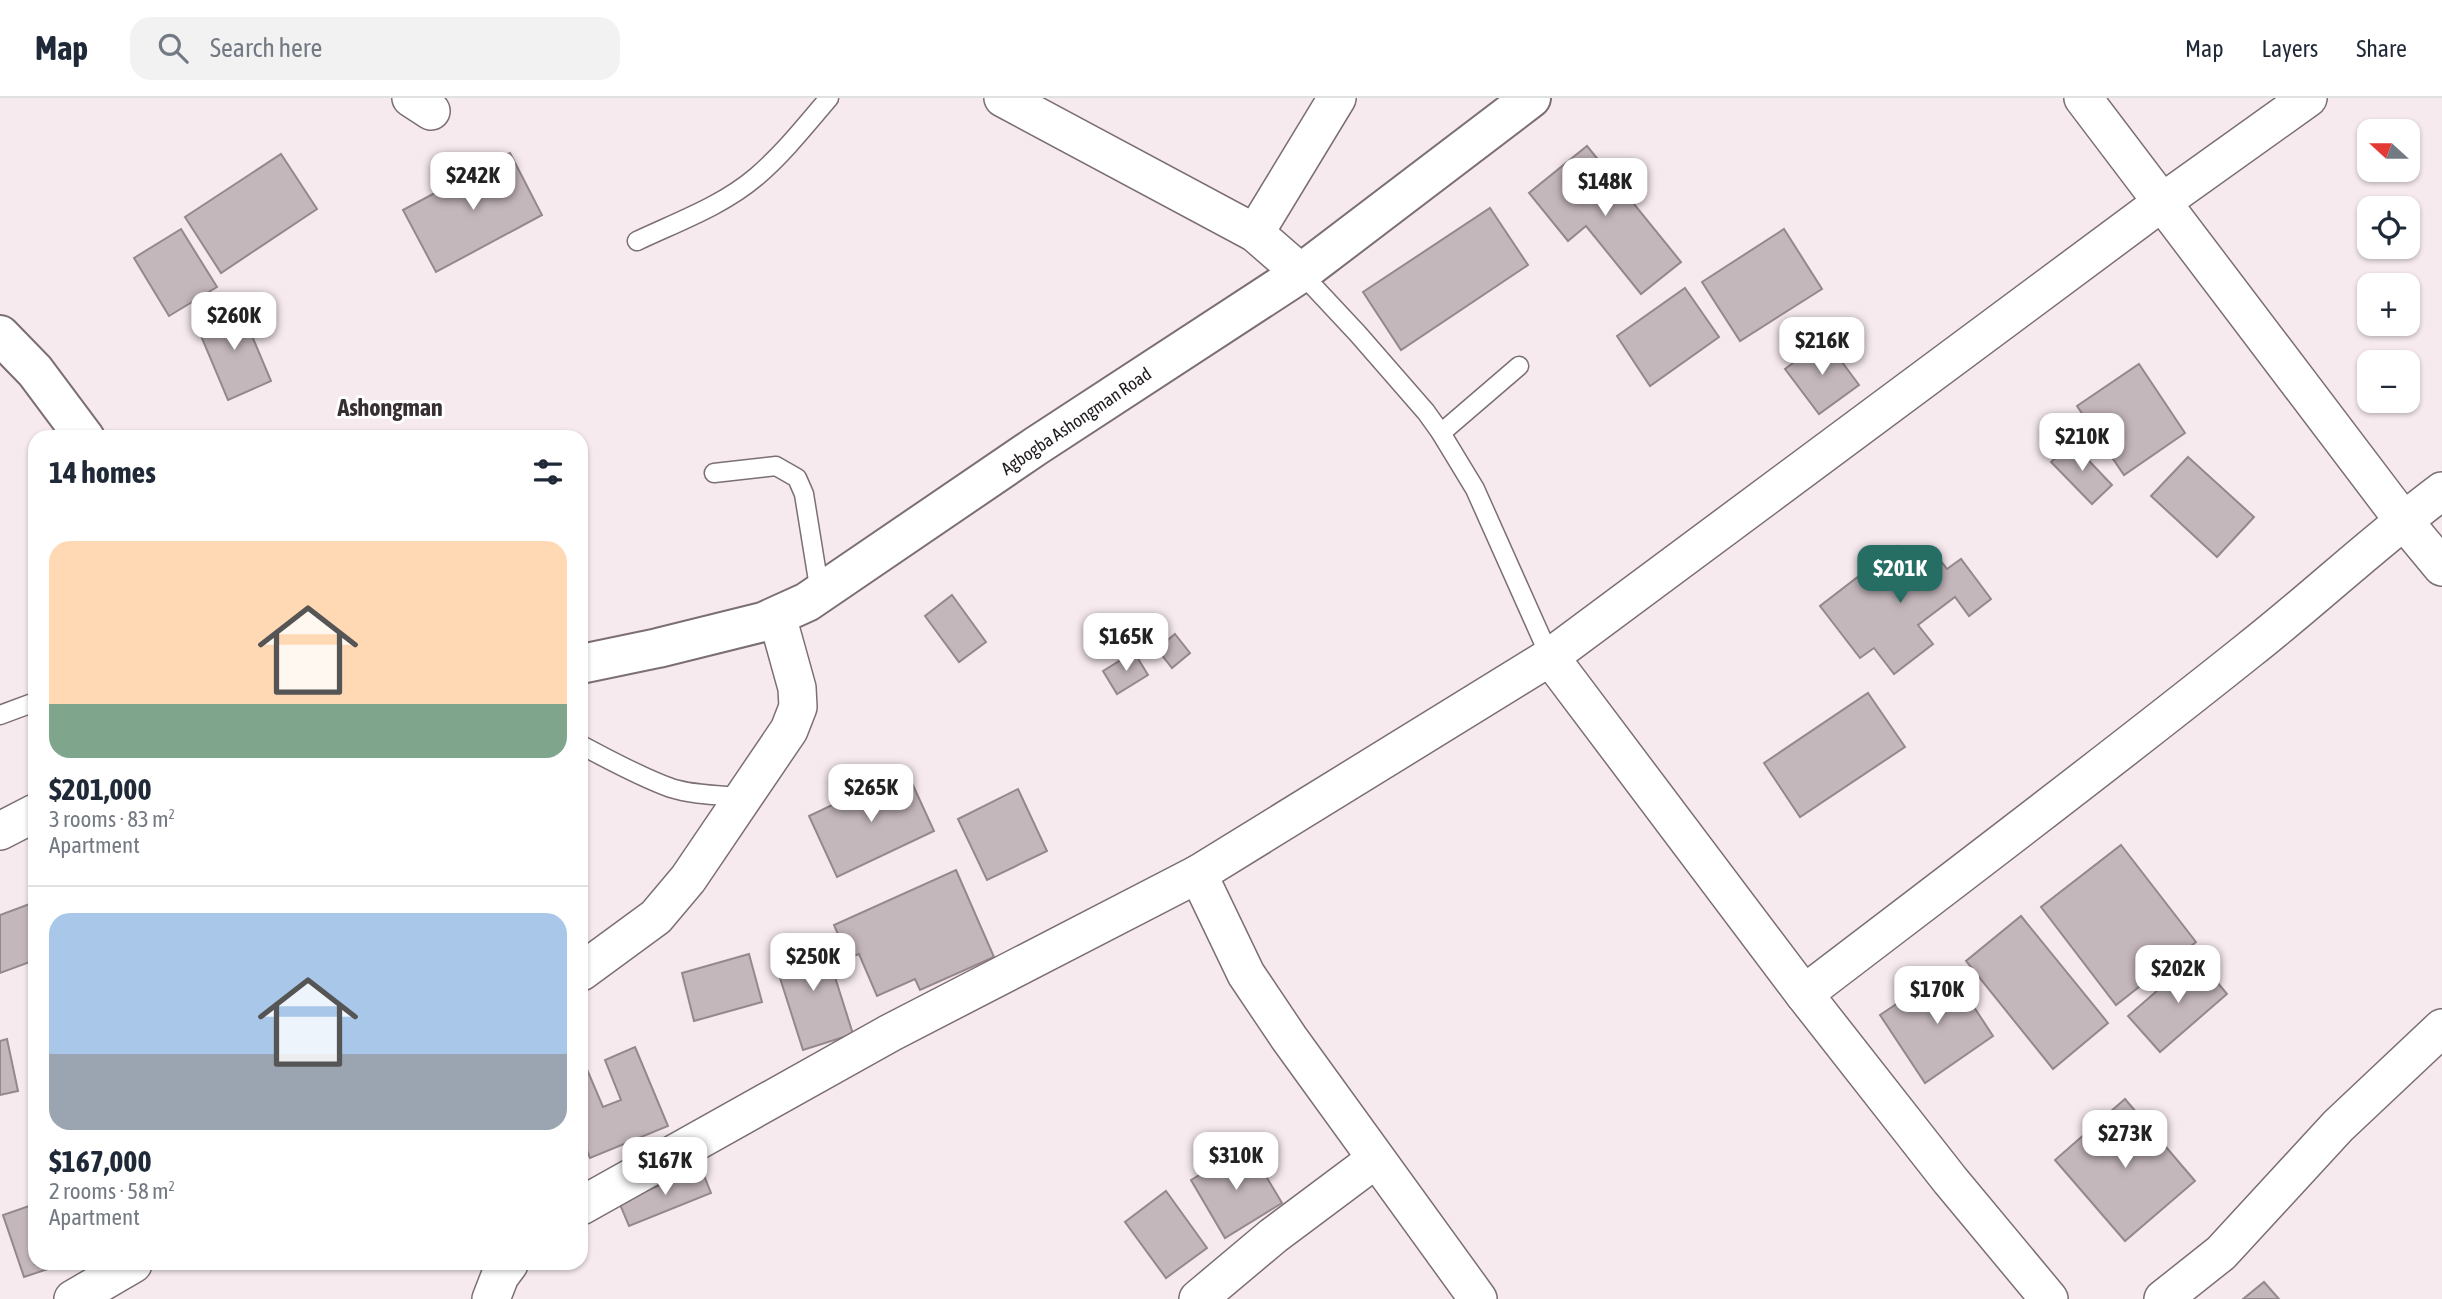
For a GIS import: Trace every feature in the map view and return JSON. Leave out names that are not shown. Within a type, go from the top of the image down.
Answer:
[{"type":"street","points":[[1003,98],[1255,233],[1301,272]]},
{"type":"street","points":[[1255,233],[1337,98]]},
{"type":"street","name":"Agbogba Ashongman Road","points":[[588,663],[658,649],[763,622],[807,602],[1036,446],[1301,272],[1531,98]]},
{"type":"street","points":[[2083,98],[2403,520],[2442,567]]},
{"type":"street","points":[[588,1202],[890,1033],[1198,874],[1550,657],[2161,203],[2308,98]]},
{"type":"street","points":[[0,335],[35,371],[79,430]]},
{"type":"street","points":[[1804,994],[2063,797],[2442,491]]},
{"type":"street","points":[[588,967],[656,917],[688,879],[789,730],[798,707],[797,688],[777,616]]},
{"type":"street","points":[[1550,657],[1804,994],[1950,1180],[2049,1299]]},
{"type":"street","points":[[0,831],[28,817]]},
{"type":"street","points":[[1198,874],[1246,974],[1478,1299]]},
{"type":"street","points":[[2163,1299],[2221,1253],[2338,1126],[2442,1028]]},
{"type":"street","points":[[1198,1299],[1273,1236],[1376,1159]]},
{"type":"street","points":[[73,1299],[123,1270]]},
{"type":"street","points":[[491,1299],[504,1270]]},
{"type":"lane","points":[[638,241],[717,203],[754,179],[784,150],[829,98]]},
{"type":"lane","points":[[1301,272],[1367,344],[1441,433],[1475,489],[1550,657]]},
{"type":"lane","points":[[1441,433],[1519,366]]},
{"type":"lane","points":[[714,473],[776,466],[797,478],[804,494],[820,593]]},
{"type":"lane","points":[[0,715],[28,705]]},
{"type":"lane","points":[[588,749],[671,788],[691,793],[742,797]]},
{"type":"building","points":[[1587,146],[1681,262],[1641,294],[1586,226],[1568,241],[1529,193]]},
{"type":"building","points":[[510,153],[542,215],[436,272],[403,210]]},
{"type":"building","points":[[281,154],[317,209],[221,273],[185,217]]},
{"type":"building","points":[[1490,208],[1528,265],[1401,350],[1363,292]]},
{"type":"building","points":[[181,229],[217,287],[169,316],[134,258]]},
{"type":"building","points":[[1784,229],[1822,289],[1740,341],[1702,282]]},
{"type":"building","points":[[1685,288],[1719,337],[1650,386],[1617,336]]},
{"type":"building","points":[[239,305],[271,381],[228,400],[196,324]]},
{"type":"building","points":[[1825,339],[1859,385],[1819,414],[1785,369]]},
{"type":"building","points":[[2139,364],[2185,433],[2124,475],[2077,406]]},
{"type":"building","points":[[2072,443],[2112,485],[2092,504],[2051,462]]},
{"type":"building","points":[[2188,457],[2254,517],[2217,557],[2151,496]]},
{"type":"building","points":[[1898,546],[1917,571],[1937,556],[1947,569],[1961,559],[1991,599],[1969,616],[1955,597],[1918,625],[1933,644],[1894,674],[1874,648],[1860,658],[1820,606]]},
{"type":"building","points":[[952,595],[986,642],[959,662],[925,616]]},
{"type":"building","points":[[1175,634],[1190,653],[1172,668],[1157,649]]},
{"type":"building","points":[[1134,652],[1148,675],[1117,694],[1103,671]]},
{"type":"building","points":[[1868,693],[1905,747],[1800,817],[1764,763]]},
{"type":"building","points":[[906,770],[934,831],[837,877],[809,816]]},
{"type":"building","points":[[1018,789],[1047,851],[987,880],[958,819]]},
{"type":"building","points":[[2121,845],[2196,942],[2116,1005],[2041,907]]},
{"type":"building","points":[[956,870],[994,957],[920,990],[915,979],[877,996],[859,954],[848,958],[834,925]]},
{"type":"building","points":[[28,905],[28,963],[0,973],[0,915]]},
{"type":"building","points":[[2021,916],[2108,1023],[2053,1069],[1966,961]]},
{"type":"building","points":[[822,936],[853,1034],[803,1050],[772,953]]},
{"type":"building","points":[[749,954],[762,1002],[694,1021],[682,973]]},
{"type":"building","points":[[2196,957],[2227,994],[2160,1052],[2128,1016]]},
{"type":"building","points":[[1949,969],[1993,1036],[1925,1083],[1880,1015]]},
{"type":"building","points":[[7,1039],[18,1091],[0,1095],[0,1041]]},
{"type":"building","points":[[635,1047],[668,1126],[590,1158],[588,1072],[603,1107],[621,1100],[605,1060]]},
{"type":"building","points":[[2125,1099],[2195,1181],[2125,1241],[2055,1160]]},
{"type":"building","points":[[1248,1146],[1282,1203],[1225,1238],[1191,1180]]},
{"type":"building","points":[[701,1168],[711,1193],[629,1226],[619,1202]]},
{"type":"building","points":[[1166,1191],[1207,1248],[1166,1278],[1125,1222]]},
{"type":"building","points":[[28,1206],[28,1270],[45,1270],[24,1277],[3,1215]]},
{"type":"building","points":[[2264,1282],[2279,1299],[2243,1299]]},
{"type":"district","name":"Ashongman","points":[[390,407]]}]
